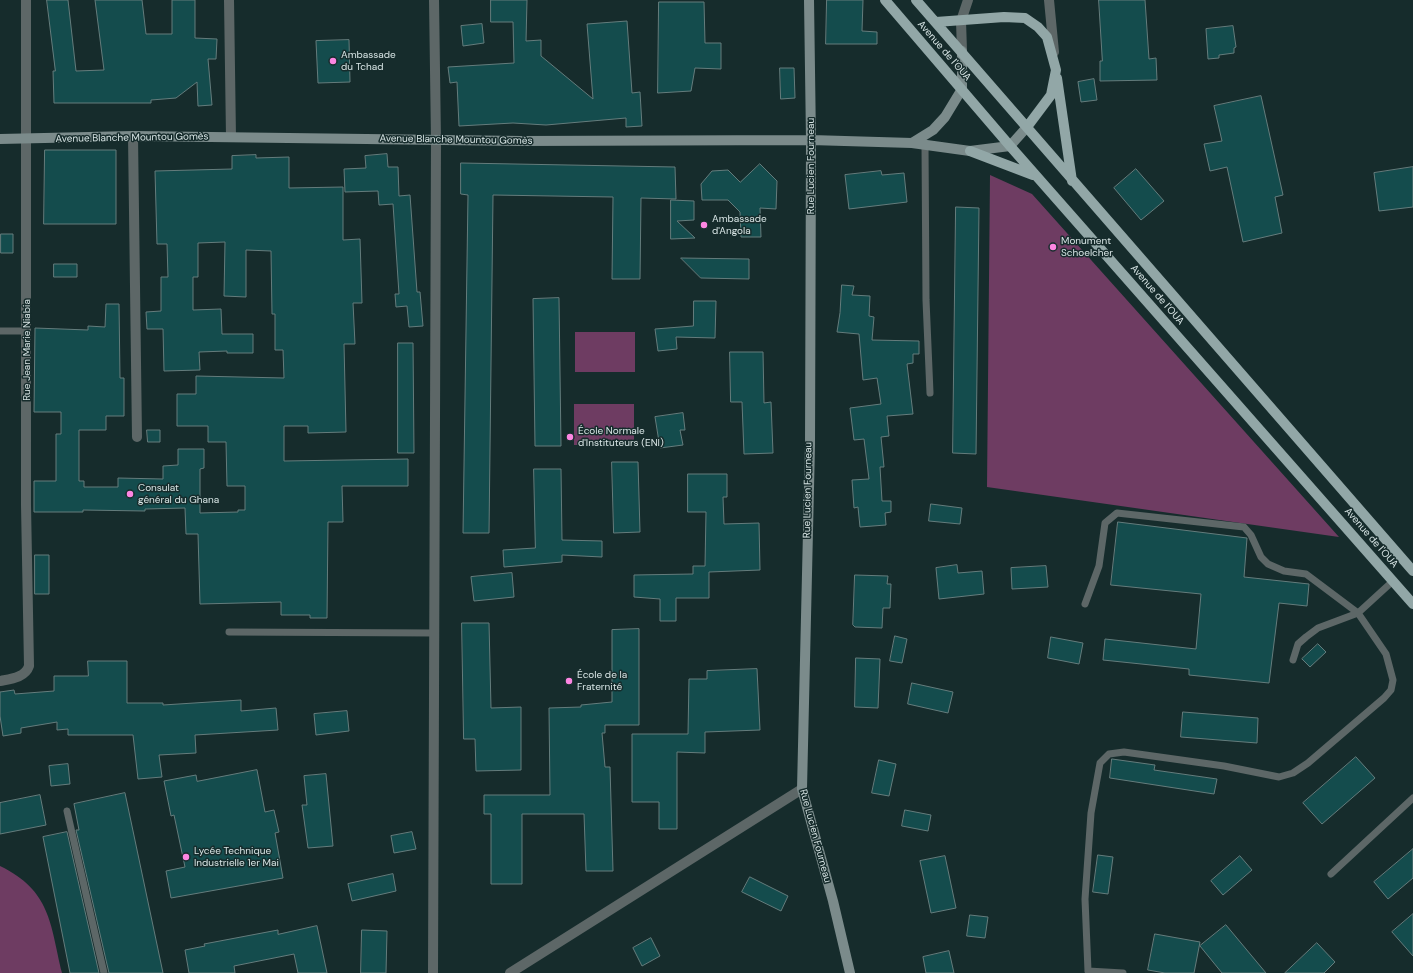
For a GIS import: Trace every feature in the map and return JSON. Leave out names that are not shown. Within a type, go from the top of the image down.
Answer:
[{"type":"main road","name":"Avenue de l'OUA","points":[[885,0],[1010,146],[1413,604]]},
{"type":"main road","name":"Avenue de l'OUA","points":[[916,0],[962,51],[1072,181],[1413,571]]},
{"type":"main road","points":[[936,22],[1004,17],[1025,18],[1038,27],[1047,38],[1056,70],[1072,181]]},
{"type":"main road","points":[[1027,127],[1051,96],[1056,70]]},
{"type":"main road","points":[[970,151],[1036,175]]},
{"type":"street","name":"Rue Jean Marie Niabia","points":[[0,681],[21,676],[26,672],[29,666],[26,505],[28,139],[26,0]]},
{"type":"street","points":[[229,0],[231,137]]},
{"type":"street","points":[[433,973],[436,140],[434,0]]},
{"type":"street","name":"Rue Lucien Fourneau","points":[[809,0],[812,140],[810,445],[802,789],[833,901],[850,973]]},
{"type":"street","points":[[912,143],[933,130],[945,116],[962,89],[961,21],[968,0]]},
{"type":"street","points":[[1049,0],[1056,70]]},
{"type":"street","points":[[1010,146],[1027,127]]},
{"type":"street","name":"Avenue Blanche Mountou Gomès","points":[[0,139],[133,136],[537,141],[812,140],[912,143],[970,151],[1010,146]]},
{"type":"street","points":[[133,136],[137,437]]},
{"type":"street","points":[[510,973],[802,789]]},
{"type":"lane","points":[[925,144],[926,300],[930,393]]},
{"type":"lane","points":[[0,331],[27,331]]},
{"type":"lane","points":[[1086,604],[1099,566],[1105,523],[1117,512],[1244,527],[1251,535],[1261,557],[1268,564],[1284,571],[1306,574],[1358,613],[1386,654],[1393,680],[1392,690],[1308,763],[1293,773],[1279,777],[1224,766],[1124,752],[1109,754],[1100,763],[1091,813],[1085,899],[1089,972],[1123,973]]},
{"type":"lane","points":[[1293,660],[1298,644],[1318,628],[1358,613],[1393,581]]},
{"type":"lane","points":[[229,632],[435,633]]},
{"type":"lane","points":[[1331,874],[1413,798]]},
{"type":"lane","points":[[67,811],[104,973]]},
{"type":"shaded area","points":[[990,175],[1032,194],[1339,537],[987,487]]},
{"type":"shaded area","points":[[575,332],[635,332],[635,372],[575,372]]},
{"type":"shaded area","points":[[574,404],[634,404],[634,445],[574,445]]},
{"type":"shaded area","points":[[0,866],[30,886],[46,910],[51,924],[62,973],[0,973]]},
{"type":"building","points":[[47,0],[68,0],[76,71],[104,70],[95,0],[142,0],[146,34],[172,34],[172,0],[195,0],[195,38],[217,39],[216,59],[208,59],[212,105],[198,106],[197,82],[176,98],[151,100],[151,103],[54,103],[53,71],[55,71]]},
{"type":"building","points":[[491,0],[527,0],[526,41],[541,40],[541,56],[593,99],[587,24],[627,21],[632,93],[640,92],[642,126],[626,127],[626,118],[546,125],[513,123],[459,126],[457,82],[450,83],[448,67],[514,63],[513,22],[491,22]]},
{"type":"building","points":[[827,0],[863,0],[862,31],[877,32],[877,44],[826,44]]},
{"type":"building","points":[[1099,0],[1145,0],[1149,59],[1156,58],[1157,80],[1100,81],[1100,61],[1102,61]]},
{"type":"building","points":[[659,2],[704,2],[705,43],[721,43],[721,69],[695,68],[691,91],[658,93]]},
{"type":"building","points":[[482,24],[484,43],[463,46],[461,26]]},
{"type":"building","points":[[1233,26],[1236,47],[1234,48],[1234,53],[1219,55],[1219,58],[1208,59],[1206,29]]},
{"type":"building","name":"Ambassade du Tchad","points":[[349,40],[350,82],[318,83],[316,41]]},
{"type":"building","points":[[780,68],[794,68],[795,98],[781,99]]},
{"type":"building","points":[[1094,79],[1097,100],[1081,102],[1078,82]]},
{"type":"building","points":[[1261,96],[1283,195],[1275,197],[1282,233],[1243,242],[1227,167],[1210,171],[1204,144],[1222,141],[1214,106]]},
{"type":"building","points":[[45,150],[116,150],[116,224],[44,224]]},
{"type":"building","points":[[387,154],[388,167],[398,167],[399,196],[410,195],[417,292],[420,292],[423,326],[409,327],[407,306],[396,307],[395,294],[399,294],[393,204],[379,205],[378,191],[345,192],[344,169],[366,168],[365,156]]},
{"type":"building","points":[[256,155],[256,158],[289,157],[289,188],[343,187],[343,240],[360,239],[362,303],[353,303],[355,344],[344,344],[346,432],[308,433],[308,426],[284,426],[284,461],[408,459],[408,486],[342,486],[343,522],[328,522],[327,618],[310,618],[310,615],[281,615],[281,602],[200,604],[198,534],[186,534],[185,508],[145,509],[145,511],[83,510],[83,512],[34,512],[34,481],[56,481],[56,434],[61,434],[61,412],[34,412],[35,328],[88,330],[88,326],[105,327],[106,304],[119,304],[120,378],[124,378],[124,416],[106,416],[106,430],[79,430],[79,481],[84,481],[84,487],[118,487],[118,478],[163,479],[163,466],[178,465],[178,449],[204,449],[204,468],[200,469],[200,513],[238,512],[238,510],[245,510],[245,486],[227,486],[226,442],[208,442],[208,426],[177,426],[177,394],[196,394],[196,376],[284,378],[283,350],[275,350],[275,314],[272,314],[271,251],[246,250],[246,297],[224,296],[225,242],[198,243],[198,277],[193,277],[193,310],[221,309],[222,334],[253,334],[253,353],[227,353],[227,351],[199,352],[200,370],[164,371],[163,329],[147,329],[146,312],[161,311],[161,277],[168,277],[167,244],[157,244],[155,171],[232,169],[232,156]]},
{"type":"building","points":[[461,163],[675,167],[676,199],[641,198],[640,279],[612,279],[613,197],[493,195],[489,533],[463,533],[468,195],[461,194]]},
{"type":"building","points":[[760,164],[777,181],[776,209],[760,208],[761,237],[741,237],[740,212],[728,200],[702,200],[701,184],[712,171],[728,170],[740,182]]},
{"type":"building","points":[[1413,167],[1413,207],[1379,211],[1374,173]]},
{"type":"building","points":[[1136,169],[1164,201],[1141,220],[1114,188]]},
{"type":"building","points":[[881,171],[882,175],[904,173],[907,202],[849,209],[845,175]]},
{"type":"building","points":[[671,200],[694,201],[694,220],[677,221],[695,238],[671,239]]},
{"type":"building","points":[[956,207],[979,208],[976,454],[953,453]]},
{"type":"building","points":[[1,234],[13,234],[13,253],[1,253]]},
{"type":"building","points":[[681,258],[749,259],[749,279],[701,278]]},
{"type":"building","points":[[54,264],[77,264],[77,277],[54,277]]},
{"type":"building","points":[[842,285],[854,286],[852,295],[870,296],[869,316],[874,317],[872,340],[919,341],[919,354],[913,354],[913,363],[907,364],[913,414],[887,416],[889,436],[881,437],[884,467],[880,467],[882,501],[891,501],[891,512],[885,513],[886,525],[860,527],[858,507],[854,508],[852,480],[869,479],[864,439],[854,440],[850,408],[881,404],[877,378],[863,380],[859,334],[837,332]]},
{"type":"building","points":[[559,298],[561,446],[535,446],[533,299]]},
{"type":"building","points":[[694,301],[716,301],[715,338],[676,337],[677,349],[658,351],[655,329],[693,326]]},
{"type":"building","points":[[398,343],[413,343],[414,453],[398,453]]},
{"type":"building","points":[[730,352],[763,352],[764,403],[771,402],[773,453],[744,454],[742,402],[731,402]]},
{"type":"building","points":[[683,413],[685,430],[680,430],[683,445],[660,448],[655,417]]},
{"type":"building","points":[[147,430],[160,430],[160,442],[148,442]]},
{"type":"building","points":[[612,462],[638,462],[640,532],[614,533]]},
{"type":"building","points":[[534,469],[561,469],[562,540],[602,541],[602,557],[562,555],[562,562],[504,567],[503,550],[535,548]]},
{"type":"building","points":[[688,474],[727,474],[727,497],[723,497],[724,524],[759,523],[760,570],[709,572],[709,598],[676,598],[676,621],[660,621],[660,599],[634,597],[634,575],[693,574],[693,566],[705,566],[706,512],[688,512]]},
{"type":"building","points":[[931,504],[962,508],[960,524],[929,521]]},
{"type":"building","points":[[1118,522],[1247,538],[1244,577],[1309,584],[1307,606],[1279,603],[1269,683],[1189,675],[1189,669],[1103,660],[1105,639],[1196,649],[1201,594],[1111,585]]},
{"type":"building","points":[[35,555],[49,555],[49,594],[35,594]]},
{"type":"building","points":[[957,565],[958,573],[982,571],[984,594],[939,599],[936,568]]},
{"type":"building","points":[[1046,566],[1048,587],[1012,589],[1011,568]]},
{"type":"building","points":[[512,573],[514,597],[474,601],[471,577]]},
{"type":"building","points":[[855,575],[888,576],[887,584],[891,584],[890,608],[883,608],[882,628],[855,627],[853,625]]},
{"type":"building","points":[[462,623],[489,623],[491,708],[521,707],[521,770],[476,771],[475,739],[464,739]]},
{"type":"building","points":[[639,629],[639,725],[605,725],[605,733],[602,733],[605,767],[610,767],[613,871],[586,871],[584,814],[522,814],[522,884],[491,884],[491,814],[484,814],[484,795],[550,795],[549,708],[581,707],[581,705],[612,702],[612,630]]},
{"type":"building","points":[[895,636],[907,639],[902,663],[890,661]]},
{"type":"building","points":[[1051,637],[1083,643],[1079,664],[1048,658]]},
{"type":"building","points":[[1318,644],[1326,652],[1310,667],[1302,659]]},
{"type":"building","points":[[856,658],[880,659],[878,708],[855,707]]},
{"type":"building","points":[[88,661],[127,661],[127,703],[163,703],[163,705],[241,700],[241,711],[276,708],[278,730],[195,735],[196,753],[159,755],[162,777],[138,779],[133,735],[68,735],[68,729],[57,730],[57,722],[21,728],[21,733],[3,736],[0,716],[0,692],[14,690],[15,694],[54,691],[54,676],[88,676]]},
{"type":"building","points":[[757,669],[760,730],[705,732],[705,753],[677,752],[677,829],[659,829],[659,802],[632,802],[632,734],[688,734],[689,679],[707,679],[707,671]]},
{"type":"building","points":[[912,683],[953,692],[948,713],[908,704]]},
{"type":"building","points":[[347,711],[349,731],[316,735],[314,714]]},
{"type":"building","points":[[1183,712],[1258,718],[1257,743],[1181,737]]},
{"type":"building","points":[[1356,757],[1375,778],[1322,824],[1303,803]]},
{"type":"building","points":[[1112,759],[1155,765],[1154,770],[1217,779],[1214,794],[1110,778]]},
{"type":"building","points":[[879,760],[896,764],[889,796],[872,793]]},
{"type":"building","points":[[68,764],[70,784],[51,786],[49,766]]},
{"type":"building","points":[[257,770],[265,812],[274,810],[279,832],[275,833],[283,878],[171,898],[166,871],[185,867],[174,815],[171,816],[164,781],[196,775],[197,781]]},
{"type":"building","points":[[326,774],[333,846],[308,848],[302,805],[307,805],[304,776]]},
{"type":"building","points":[[125,793],[163,973],[109,973],[76,830],[79,830],[74,804]]},
{"type":"building","points":[[40,795],[46,825],[0,834],[0,803]]},
{"type":"building","points":[[905,810],[931,815],[928,831],[902,826]]},
{"type":"building","points":[[67,832],[99,973],[70,973],[43,837]]},
{"type":"building","points":[[412,832],[416,849],[394,853],[391,836]]},
{"type":"building","points":[[1413,849],[1413,878],[1388,899],[1374,882]]},
{"type":"building","points":[[1098,855],[1113,857],[1108,894],[1093,892]]},
{"type":"building","points":[[945,856],[956,908],[931,913],[920,861]]},
{"type":"building","points":[[1240,856],[1252,870],[1223,895],[1211,881]]},
{"type":"building","points":[[393,874],[396,891],[352,901],[348,884]]},
{"type":"building","points":[[750,877],[788,896],[781,911],[742,892]]},
{"type":"building","points":[[1413,914],[1413,956],[1392,932]]},
{"type":"building","points":[[970,915],[988,917],[985,938],[967,936]]},
{"type":"building","points":[[1226,925],[1266,973],[1222,973],[1200,946]]},
{"type":"building","points":[[317,926],[327,973],[298,973],[294,954],[234,966],[235,973],[189,973],[185,950],[205,946],[204,944],[278,930],[278,934]]},
{"type":"building","points":[[362,930],[387,931],[386,973],[361,973]]},
{"type":"building","points":[[1155,934],[1200,942],[1194,973],[1165,973],[1148,970]]},
{"type":"building","points":[[651,938],[660,956],[642,966],[633,948]]},
{"type":"building","points":[[1317,943],[1335,962],[1324,973],[1285,973]]},
{"type":"building","points":[[949,951],[954,973],[926,973],[923,957]]},
{"type":"place","name":"Ambassade du Tchad","points":[[333,61]]},
{"type":"place","name":"Ambassade d'Angola","points":[[704,225]]},
{"type":"place","name":"Monument Schoelcher","points":[[1053,247]]},
{"type":"place","name":"École Normale d'Instituteurs (ENI)","points":[[570,437]]},
{"type":"place","name":"Consulat général du Ghana","points":[[130,494]]},
{"type":"place","name":"École de la Fraternité","points":[[569,681]]},
{"type":"place","name":"Lycée Technique Industrielle 1er Mai","points":[[186,857]]}]
